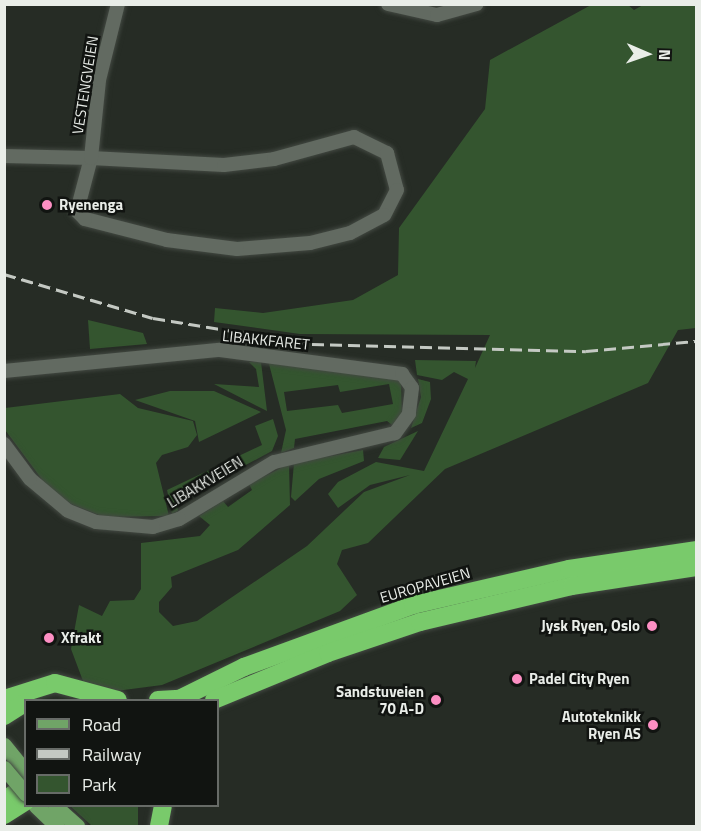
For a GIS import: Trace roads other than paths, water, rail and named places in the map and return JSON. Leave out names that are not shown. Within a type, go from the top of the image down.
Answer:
[{"type":"highway","name":"EUROPAVEIEN","points":[[180,699],[266,658],[413,605],[559,571],[696,550]]},
{"type":"highway","points":[[216,699],[328,653],[420,622],[572,586],[696,567]]},
{"type":"highway","points":[[4,699],[55,683],[114,699]]},
{"type":"highway","points":[[34,699],[54,693],[69,699]]},
{"type":"highway","points":[[4,716],[24,703]]},
{"type":"highway","points":[[4,815],[20,793]]},
{"type":"highway","points":[[147,826],[148,807]]},
{"type":"highway","points":[[159,826],[163,807]]},
{"type":"main road","points":[[4,745],[24,770]]},
{"type":"main road","points":[[4,768],[20,793]]},
{"type":"main road","points":[[37,807],[57,826]]},
{"type":"main road","points":[[56,807],[76,825]]},
{"type":"street","name":"VESTENGVEIEN","points":[[4,156],[91,158],[101,70],[118,4]]},
{"type":"street","points":[[388,4],[437,15],[477,4]]},
{"type":"street","points":[[354,137],[387,153],[397,190],[384,215],[350,233],[276,248],[198,245],[80,217],[79,195],[91,158],[224,165],[274,159],[354,137]]},
{"type":"street","name":"LIBAKKFARET","points":[[4,371],[220,350],[262,354],[402,374],[412,388],[407,419]]},
{"type":"street","name":"LIBAKKVEIEN","points":[[4,444],[30,479],[67,510],[96,522],[153,527],[178,519],[267,466],[310,450],[380,440],[407,419]]},
{"type":"railway","points":[[4,274],[153,318],[312,344],[586,351],[696,341]]},
{"type":"place","name":"Ryenenga","points":[[47,205]]},
{"type":"place","name":"Jysk Ryen, Oslo","points":[[652,626]]},
{"type":"place","name":"Xfrakt","points":[[49,638]]},
{"type":"place","name":"Padel City Ryen","points":[[517,679]]},
{"type":"place","name":"Sandstuveien 70 A-D","points":[[436,700]]},
{"type":"place","name":"Autoteknikk Ryen AS","points":[[653,725]]}]
